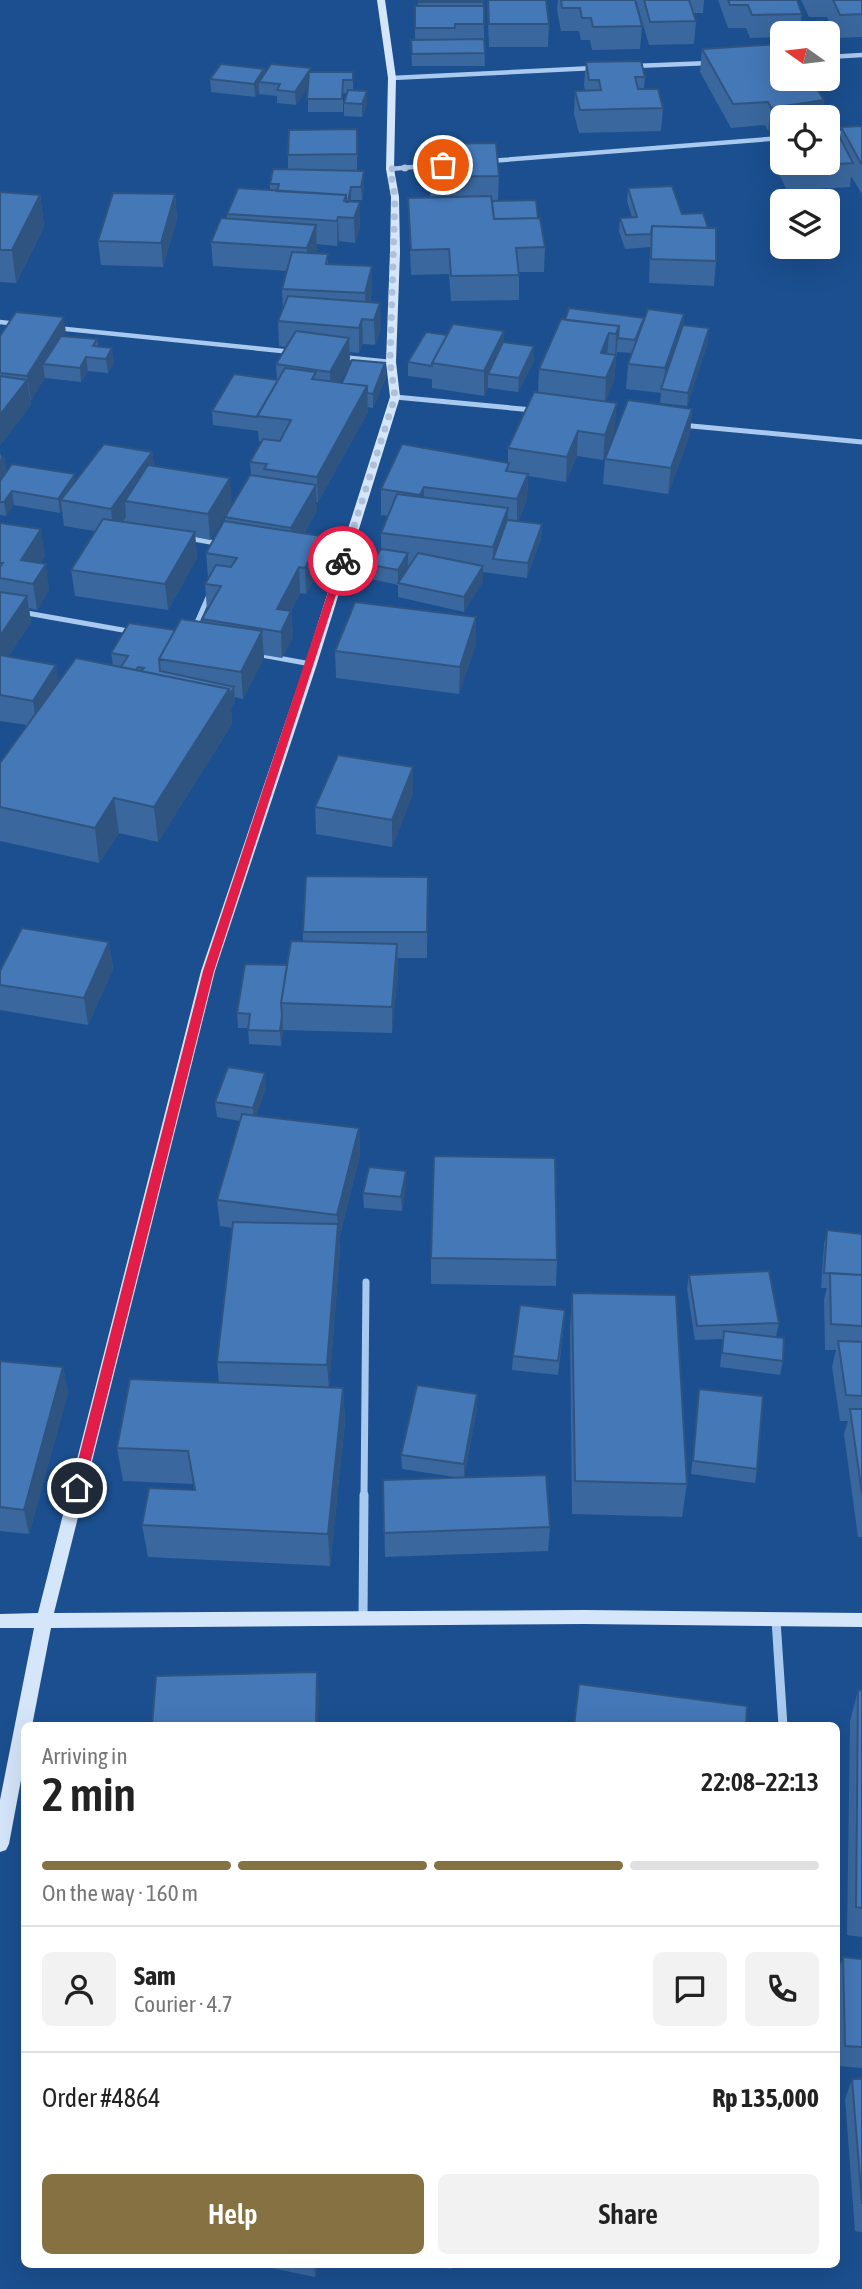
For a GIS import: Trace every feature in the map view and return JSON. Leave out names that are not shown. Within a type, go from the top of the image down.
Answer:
[{"type":"street","points":[[24,1722],[44,1622],[208,971],[311,664],[395,397],[390,362],[395,238],[395,197],[390,169],[392,78],[381,0]]},
{"type":"street","points":[[840,56],[862,55]]},
{"type":"street","points":[[629,66],[713,62]]},
{"type":"street","points":[[392,78],[601,68]]},
{"type":"street","points":[[840,133],[862,132]]},
{"type":"street","points":[[485,161],[770,139]]},
{"type":"street","points":[[390,169],[444,164]]},
{"type":"street","points":[[0,322],[27,325]]},
{"type":"street","points":[[54,328],[296,353]]},
{"type":"street","points":[[337,357],[390,362]]},
{"type":"street","points":[[395,397],[546,412]]},
{"type":"street","points":[[670,424],[862,442]]},
{"type":"street","points":[[179,537],[224,544],[226,548]]},
{"type":"street","points":[[189,642],[210,593]]},
{"type":"street","points":[[13,611],[148,635]]},
{"type":"street","points":[[243,652],[311,664]]},
{"type":"street","points":[[363,1618],[366,1282]]},
{"type":"street","points":[[0,1621],[363,1618],[862,1620]]},
{"type":"street","points":[[776,1619],[783,1722]]},
{"type":"street","points":[[0,1844],[21,1738]]},
{"type":"building","points":[[483,0],[483,2],[418,2]]},
{"type":"building","points":[[488,0],[546,0],[549,24],[489,24]]},
{"type":"building","points":[[561,0],[635,0],[642,26],[593,27],[591,18],[582,18],[580,8],[562,8]]},
{"type":"building","points":[[644,0],[689,0],[696,21],[650,22]]},
{"type":"building","points":[[728,0],[797,0],[802,14],[752,15],[748,5],[730,5]]},
{"type":"building","points":[[833,0],[862,0],[862,14],[840,15]]},
{"type":"building","points":[[415,6],[484,6],[484,24],[455,24],[455,28],[415,28]]},
{"type":"building","points":[[484,39],[485,53],[412,54],[411,40]]},
{"type":"building","points":[[770,45],[770,91],[818,91],[824,100],[770,106],[768,102],[733,104],[702,49]]},
{"type":"building","points":[[641,61],[645,77],[635,77],[638,89],[658,89],[663,108],[580,110],[575,91],[601,90],[599,80],[589,80],[586,62]]},
{"type":"building","points":[[221,64],[264,69],[254,84],[210,79]]},
{"type":"building","points":[[271,64],[311,68],[295,92],[277,90],[280,84],[259,82]]},
{"type":"building","points":[[309,72],[353,72],[353,80],[343,80],[342,99],[307,99]]},
{"type":"building","points":[[348,90],[367,91],[362,104],[344,103]]},
{"type":"building","points":[[862,126],[862,165],[841,127]]},
{"type":"building","points":[[357,129],[357,154],[288,155],[289,130]]},
{"type":"building","points":[[840,138],[853,163],[840,164]]},
{"type":"building","points":[[496,143],[499,176],[430,177],[429,144]]},
{"type":"building","points":[[273,169],[364,171],[361,187],[351,187],[346,202],[346,195],[277,191],[279,184],[270,184]]},
{"type":"building","points":[[672,186],[682,214],[703,213],[708,228],[652,226],[651,234],[626,235],[620,218],[637,217],[628,188]]},
{"type":"building","points":[[238,188],[346,195],[344,201],[360,202],[354,218],[338,217],[337,221],[227,214]]},
{"type":"building","points":[[0,192],[40,195],[12,250],[0,250]]},
{"type":"building","points":[[113,193],[175,194],[161,243],[98,241]]},
{"type":"building","points":[[491,196],[494,219],[540,218],[545,247],[516,248],[519,275],[451,276],[449,249],[411,250],[408,198]]},
{"type":"building","points":[[536,200],[538,218],[494,219],[492,201]]},
{"type":"building","points":[[221,218],[316,225],[307,248],[211,242]]},
{"type":"building","points":[[652,226],[716,228],[716,261],[651,259]]},
{"type":"building","points":[[292,252],[328,254],[326,264],[372,266],[365,293],[282,289]]},
{"type":"building","points":[[288,296],[380,303],[374,320],[362,319],[359,328],[278,321]]},
{"type":"building","points":[[569,308],[644,318],[635,340],[618,338],[619,326],[565,320]]},
{"type":"building","points":[[648,309],[684,314],[665,368],[628,364]]},
{"type":"building","points":[[16,312],[64,317],[27,376],[0,373],[0,336]]},
{"type":"building","points":[[561,319],[619,326],[616,334],[609,333],[601,353],[616,355],[606,378],[539,369]]},
{"type":"building","points":[[453,324],[504,331],[484,371],[432,363]]},
{"type":"building","points":[[683,325],[709,328],[688,393],[661,389]]},
{"type":"building","points":[[296,331],[349,338],[330,372],[276,364]]},
{"type":"building","points":[[426,332],[447,335],[432,366],[408,362]]},
{"type":"building","points":[[61,336],[97,339],[93,346],[112,348],[106,359],[86,357],[80,368],[43,364]]},
{"type":"building","points":[[503,342],[534,346],[519,378],[488,374]]},
{"type":"building","points":[[352,360],[385,363],[373,394],[367,393],[367,386],[342,383]]},
{"type":"building","points":[[285,368],[316,372],[312,379],[367,386],[317,477],[264,469],[267,464],[250,462],[263,439],[280,441],[291,420],[257,416]]},
{"type":"building","points":[[234,374],[278,380],[257,417],[212,411]]},
{"type":"building","points":[[0,376],[27,380],[0,415]]},
{"type":"building","points":[[534,392],[617,403],[605,435],[578,431],[567,457],[508,448]]},
{"type":"building","points":[[628,400],[692,409],[671,468],[605,459]]},
{"type":"building","points":[[104,444],[152,452],[111,509],[61,500]]},
{"type":"building","points":[[402,444],[509,463],[506,471],[528,474],[517,499],[424,487],[420,495],[381,489]]},
{"type":"building","points":[[12,464],[75,474],[58,499],[12,491],[4,502],[0,502],[0,481]]},
{"type":"building","points":[[148,465],[230,478],[208,514],[125,501]]},
{"type":"building","points":[[250,475],[316,485],[291,528],[225,517]]},
{"type":"building","points":[[397,494],[508,508],[493,547],[381,533]]},
{"type":"building","points":[[103,519],[195,532],[165,584],[71,570]]},
{"type":"building","points":[[507,520],[542,524],[528,563],[493,559]]},
{"type":"building","points":[[224,521],[321,536],[305,568],[299,567],[277,609],[291,611],[281,632],[202,619],[221,586],[205,584],[216,565],[231,567],[237,558],[206,553]]},
{"type":"building","points":[[0,523],[41,529],[21,560],[46,564],[33,584],[0,578],[0,567],[3,563],[0,563]]},
{"type":"building","points":[[381,549],[408,553],[398,570],[371,565]]},
{"type":"building","points":[[418,553],[483,566],[464,597],[398,583]]},
{"type":"building","points":[[0,592],[27,596],[0,636]]},
{"type":"building","points":[[355,602],[476,617],[460,667],[335,651]]},
{"type":"building","points":[[181,619],[262,631],[241,672],[159,659]]},
{"type":"building","points":[[129,623],[175,630],[159,659],[160,671],[234,687],[230,694],[229,689],[141,671],[144,668],[138,667],[136,670],[121,667],[128,656],[111,653]]},
{"type":"building","points":[[0,655],[56,665],[33,701],[0,695]]},
{"type":"building","points":[[76,658],[229,689],[154,807],[114,798],[95,828],[0,807],[0,763]]},
{"type":"building","points":[[338,755],[413,767],[392,820],[315,807]]},
{"type":"building","points":[[306,876],[428,877],[427,932],[303,932]]},
{"type":"building","points":[[22,928],[109,942],[84,998],[0,985],[0,971]]},
{"type":"building","points":[[291,941],[397,944],[392,1007],[281,1003]]},
{"type":"building","points":[[245,964],[287,965],[280,1031],[248,1030],[250,1014],[237,1013]]},
{"type":"building","points":[[228,1067],[265,1073],[253,1108],[215,1102]]},
{"type":"building","points":[[242,1114],[359,1128],[337,1215],[217,1200]]},
{"type":"building","points":[[434,1156],[555,1158],[557,1260],[431,1258]]},
{"type":"building","points":[[369,1167],[406,1171],[401,1197],[363,1193]]},
{"type":"building","points":[[233,1222],[338,1224],[327,1365],[217,1362]]},
{"type":"building","points":[[827,1230],[862,1234],[862,1275],[824,1273]]},
{"type":"building","points":[[769,1271],[779,1323],[697,1326],[689,1275]]},
{"type":"building","points":[[830,1273],[862,1275],[862,1326],[831,1324]]},
{"type":"building","points":[[572,1293],[676,1295],[687,1484],[575,1481]]},
{"type":"building","points":[[520,1305],[565,1310],[558,1361],[513,1356]]},
{"type":"building","points":[[724,1331],[784,1338],[783,1361],[722,1353]]},
{"type":"building","points":[[838,1341],[862,1342],[862,1396],[846,1395]]},
{"type":"building","points":[[0,1361],[63,1367],[24,1510],[0,1507]]},
{"type":"building","points":[[130,1379],[343,1388],[328,1534],[142,1525],[149,1488],[195,1490],[188,1451],[117,1448]]},
{"type":"building","points":[[417,1385],[477,1394],[464,1464],[401,1455]]},
{"type":"building","points":[[699,1389],[763,1396],[757,1469],[693,1461]]},
{"type":"building","points":[[850,1409],[862,1409],[862,1494]]},
{"type":"building","points":[[546,1475],[550,1527],[384,1533],[383,1480]]},
{"type":"building","points":[[317,1672],[316,1722],[152,1722],[156,1676]]},
{"type":"building","points":[[579,1684],[747,1706],[746,1722],[574,1722]]},
{"type":"building","points":[[858,1690],[862,1691],[862,1908],[856,1907]]},
{"type":"building","points":[[843,1957],[862,1959],[862,2047],[845,2046]]},
{"type":"building","points":[[852,2079],[862,2079],[862,2204]]},
{"type":"way so far","points":[[343,561],[395,397],[390,362],[395,197],[390,169],[443,165]]},
{"type":"route","points":[[77,1488],[208,971],[343,561]]}]
